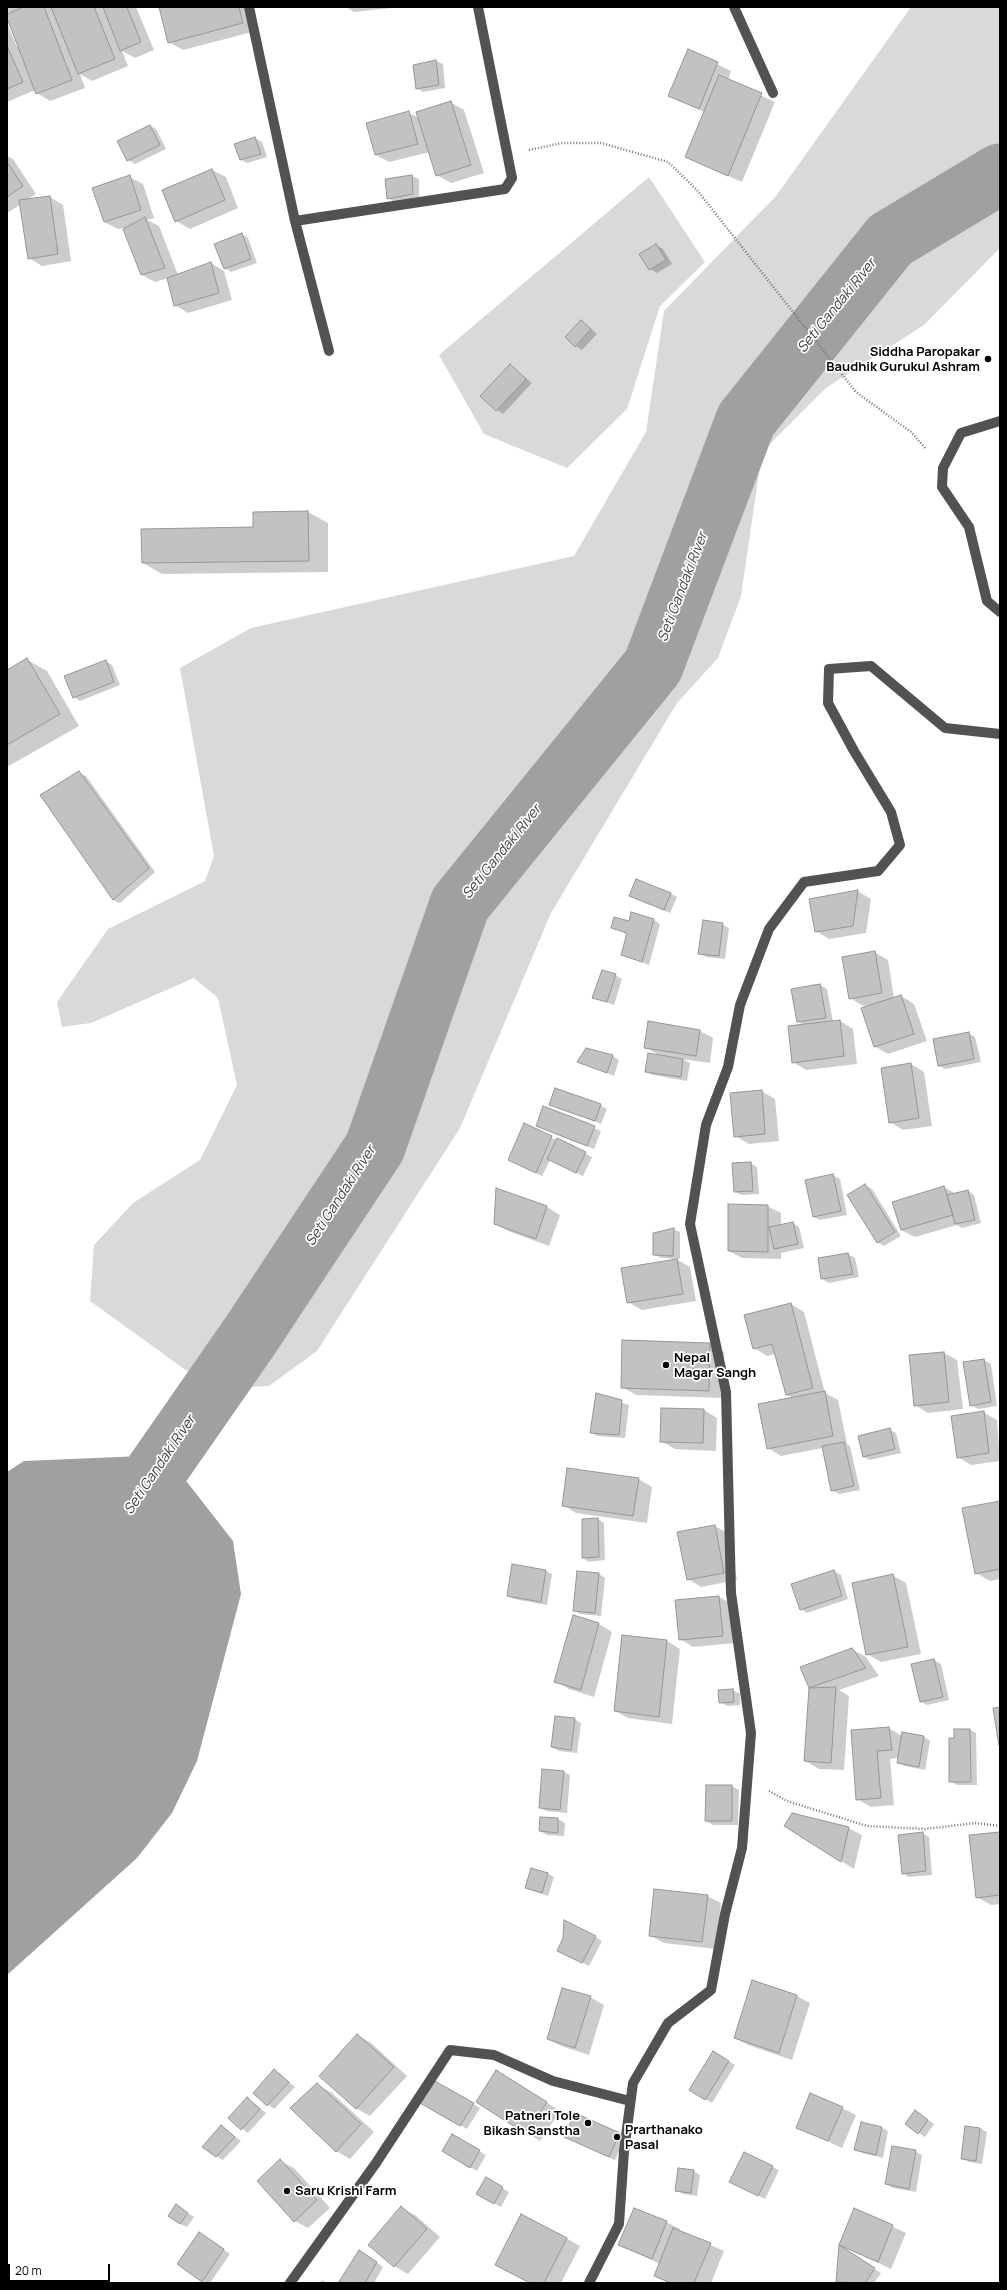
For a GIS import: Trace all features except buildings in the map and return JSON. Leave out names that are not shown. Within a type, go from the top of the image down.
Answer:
[{"type":"street","points":[[249,7],[295,222],[329,351]]},
{"type":"street","points":[[295,222],[505,189],[512,178],[509,154],[478,7]]},
{"type":"street","points":[[734,7],[773,93]]},
{"type":"street","points":[[1000,421],[961,433],[943,468],[942,487],[969,527],[987,601],[1000,612]]},
{"type":"street","points":[[589,2283],[619,2224],[630,2101],[633,2083],[668,2023],[710,1990],[725,1914],[742,1848],[751,1733],[731,1593],[726,1392],[690,1224],[706,1125],[728,1067],[740,1005],[769,929],[804,882],[878,871],[900,845],[891,812],[854,751],[828,703],[830,669],[870,666],[945,728],[1000,734]]},
{"type":"street","points":[[290,2283],[376,2163],[450,2050],[494,2055],[553,2081],[630,2101]]},
{"type":"path","points":[[509,154],[562,144],[601,143],[668,162],[697,190],[856,392],[911,432],[943,468]]},
{"type":"path","points":[[747,1780],[787,1801],[867,1826],[925,1829],[976,1823],[1000,1826]]},
{"type":"shaded area","points":[[911,7],[1000,7],[1000,248],[924,325],[826,388],[762,452],[741,596],[718,658],[677,703],[551,913],[460,1128],[317,1351],[269,1386],[212,1389],[90,1301],[94,1245],[133,1203],[200,1160],[237,1085],[218,998],[194,978],[91,1023],[62,1027],[57,1002],[108,929],[205,881],[214,856],[180,668],[251,628],[574,556],[646,432],[664,311],[776,196]]},
{"type":"shaded area","points":[[649,177],[705,262],[660,306],[627,409],[567,468],[484,434],[439,355]]},
{"type":"water","points":[[166,1455],[233,1541],[241,1594],[197,1761],[172,1813],[137,1858],[7,1975],[7,1472],[24,1461]]},
{"type":"waterway","name":"Seti Gandaki River","points":[[118,1526],[250,1336],[375,1147],[460,904],[653,666],[746,420],[890,240],[1000,174]]},
{"type":"place","name":"Siddha Paropakar Baudhik Gurukul Ashram","points":[[988,359]]},
{"type":"place","name":"Nepal Magar Sangh","points":[[666,1365]]},
{"type":"place","name":"Patneri Tole Bikash Sanstha","points":[[588,2123]]},
{"type":"place","name":"Prarthanako Pasal","points":[[617,2137]]},
{"type":"place","name":"Saru Krishi Farm","points":[[287,2191]]}]
